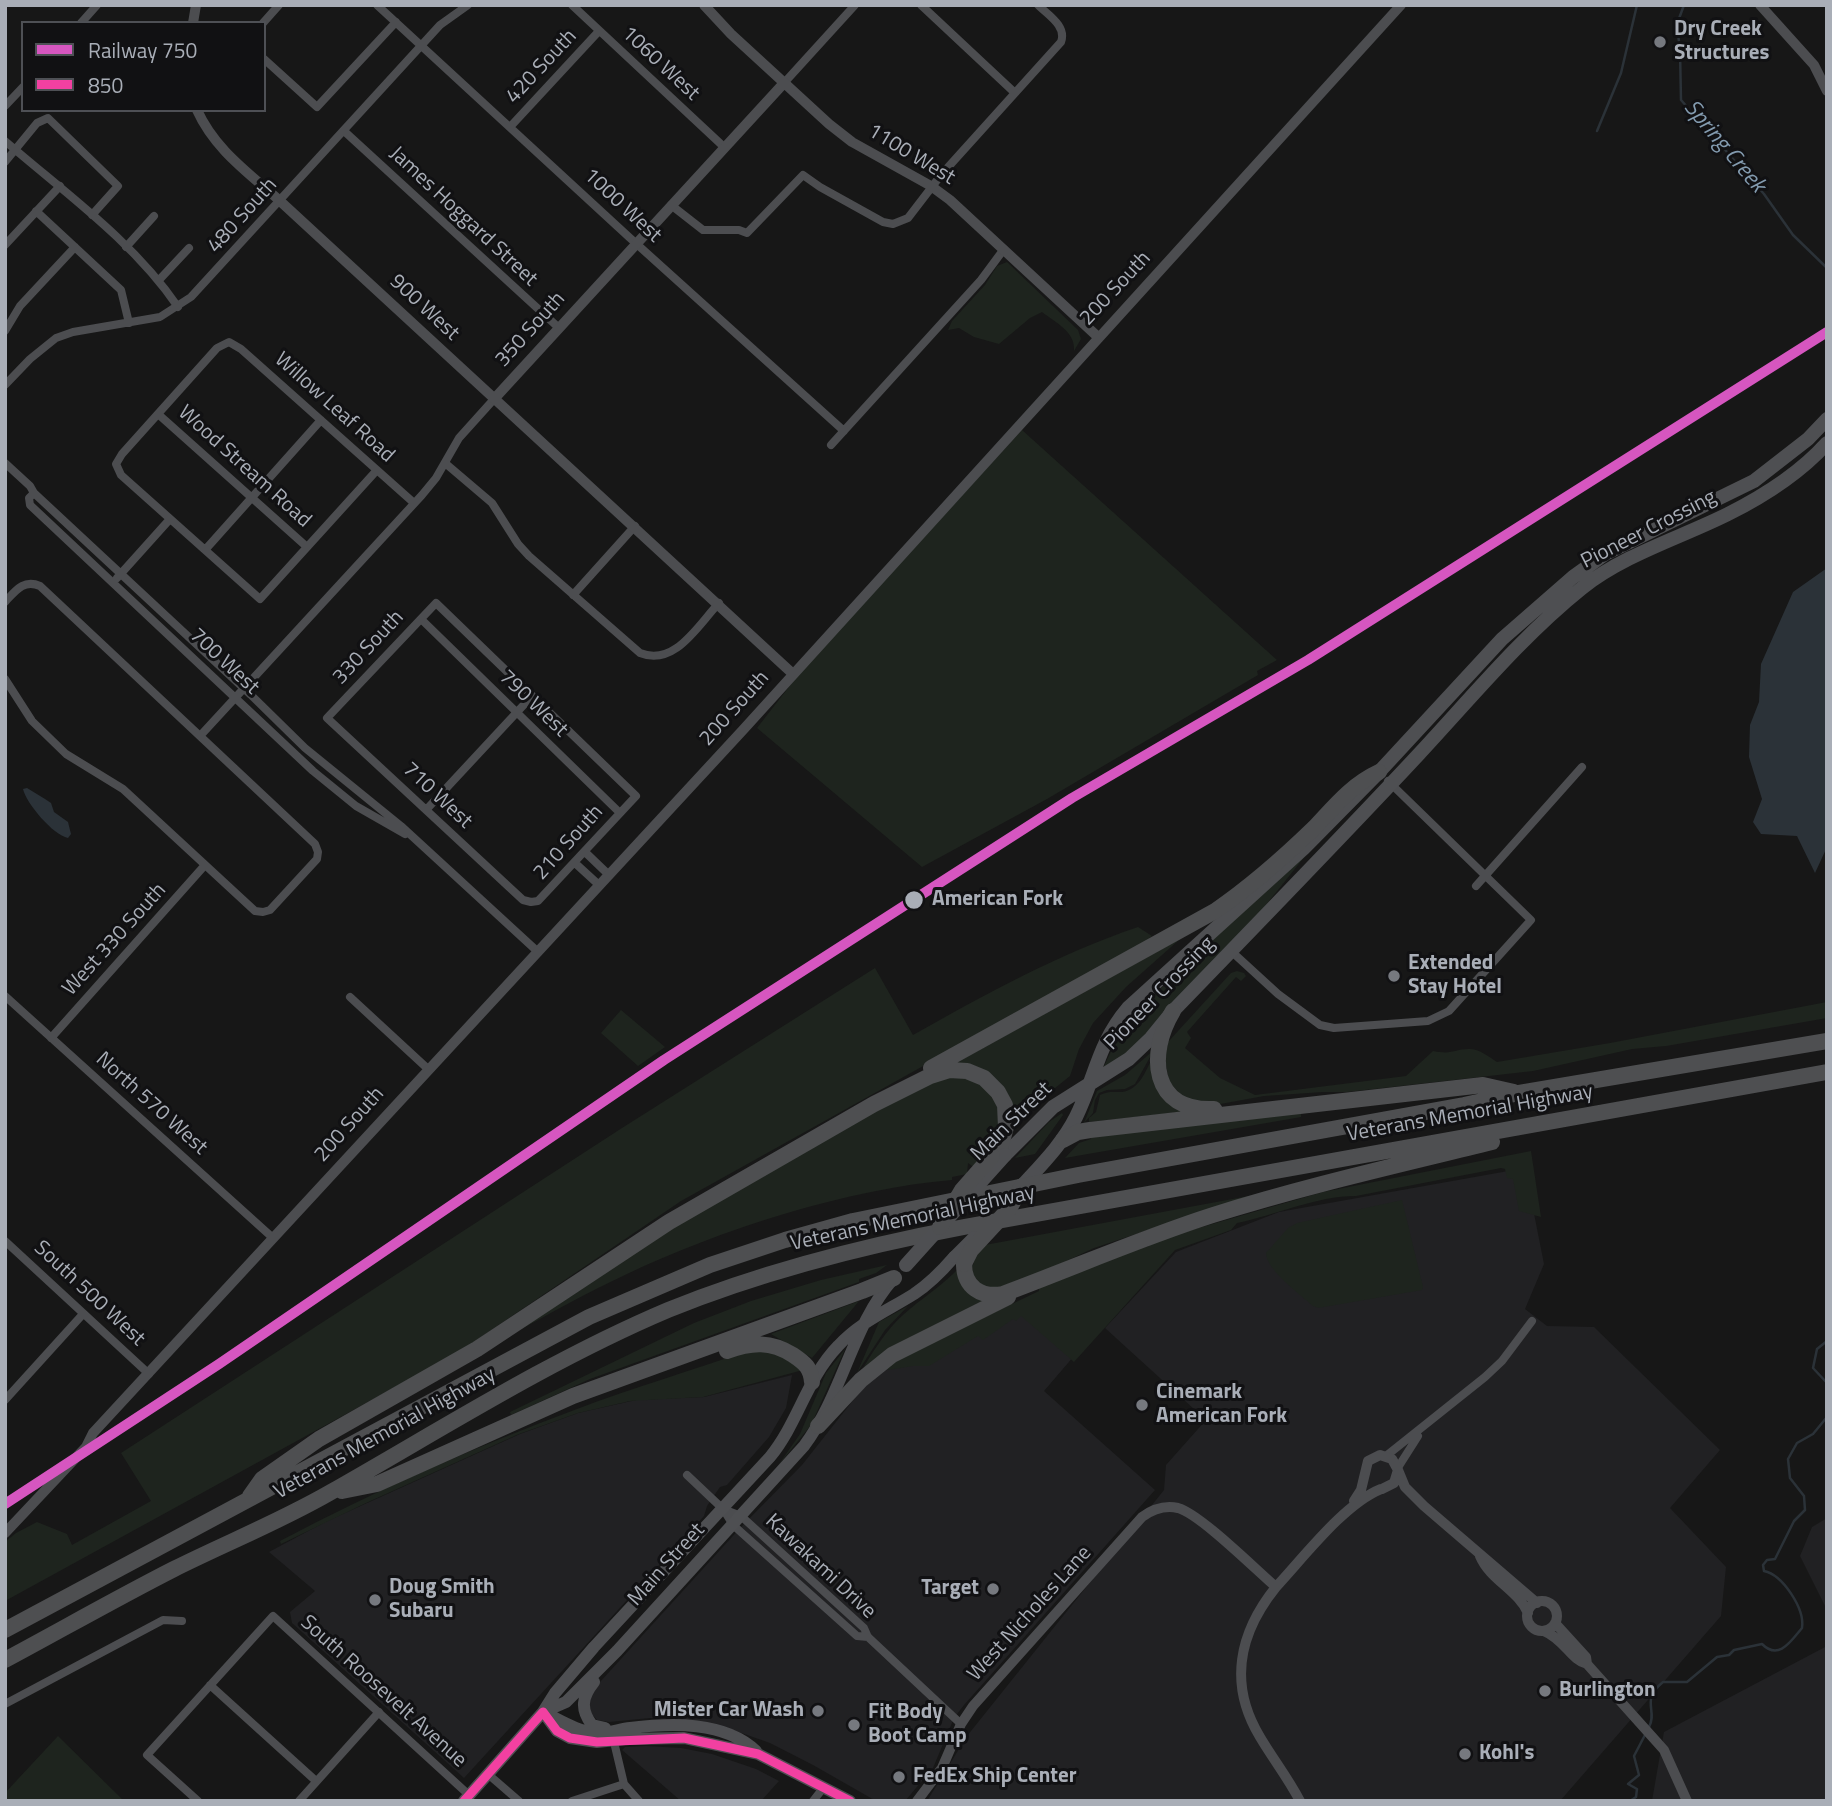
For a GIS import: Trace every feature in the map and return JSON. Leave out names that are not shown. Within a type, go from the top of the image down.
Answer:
[{"type":"highway","name":"Pioneer Crossing","points":[[1089,1085],[1105,1043],[1119,1018],[1136,999],[1288,863],[1378,772],[1502,639],[1573,577],[1605,554],[1754,481],[1808,439],[1827,419]]},
{"type":"highway","name":"Pioneer Crossing","points":[[1089,1085],[1129,1059],[1151,1038],[1515,651],[1583,587],[1647,550],[1762,496],[1789,477],[1827,443]]},
{"type":"highway","points":[[246,1500],[262,1479],[318,1439],[477,1349],[589,1273],[705,1201],[874,1104],[925,1071],[1215,911],[1283,856],[1352,789],[1378,772]]},
{"type":"highway","points":[[1173,1012],[1161,1036],[1156,1059],[1160,1077],[1176,1099],[1203,1109],[1292,1101],[1314,1104]]},
{"type":"highway","name":"Veterans Memorial Highway","points":[[5,1630],[589,1317],[674,1279],[761,1248],[853,1221],[1078,1175],[1519,1093],[1827,1041]]},
{"type":"highway","points":[[874,1104],[942,1071],[961,1070],[979,1075],[998,1092],[1006,1112],[1005,1133],[999,1156],[962,1190],[940,1227]]},
{"type":"highway","name":"Veterans Memorial Highway","points":[[5,1660],[171,1571],[329,1493],[473,1408],[617,1333],[716,1292],[795,1265],[858,1248],[964,1227],[1827,1072]]},
{"type":"highway","name":"Main Street","points":[[1022,1186],[1063,1140],[1077,1116],[1089,1085]]},
{"type":"highway","name":"Main Street","points":[[999,1156],[1063,1099],[1089,1085]]},
{"type":"highway","points":[[1063,1140],[1084,1131],[1483,1085],[1519,1093]]},
{"type":"highway","points":[[1022,1186],[1009,1209],[959,1261],[969,1284],[986,1295],[1003,1294],[1144,1238],[1269,1198],[1647,1104]]},
{"type":"highway","name":"Main Street","points":[[894,1278],[940,1227]]},
{"type":"highway","points":[[818,1426],[861,1380],[892,1355],[1046,1277]]},
{"type":"highway","points":[[329,1493],[377,1484],[548,1406],[894,1278]]},
{"type":"highway","points":[[614,1381],[759,1343],[778,1347],[805,1363],[811,1373],[812,1382]]},
{"type":"main road","name":"Main Street","points":[[466,1798],[543,1712],[555,1693],[594,1647],[780,1444],[812,1382],[832,1352],[866,1321],[922,1288],[959,1261]]},
{"type":"main road","name":"Main Street","points":[[543,1712],[566,1702],[617,1651],[798,1453],[818,1426],[839,1387],[866,1321],[879,1297],[894,1278]]},
{"type":"main road","points":[[617,1651],[611,1663],[586,1692],[584,1712],[592,1725],[625,1739],[678,1738],[758,1754],[850,1801]]},
{"type":"main road","points":[[543,1712],[557,1731],[570,1738],[597,1742],[675,1724],[733,1736],[744,1740],[758,1754]]},
{"type":"street","points":[[83,21],[97,5]]},
{"type":"street","points":[[265,21],[279,5]]},
{"type":"street","name":"1000 West","points":[[377,5],[844,431]]},
{"type":"street","name":"480 South","points":[[5,385],[30,359],[56,338],[73,332],[160,317],[191,297],[440,25],[468,5]]},
{"type":"street","name":"1060 West","points":[[572,5],[724,147]]},
{"type":"street","name":"1100 West","points":[[704,5],[829,124],[852,142],[931,187],[1004,249],[1098,337]]},
{"type":"street","name":"350 South","points":[[200,736],[431,485],[465,430],[855,5]]},
{"type":"street","points":[[921,5],[1015,93]]},
{"type":"street","points":[[671,205],[703,230],[739,230],[747,233],[803,174],[820,187],[883,222],[893,224],[908,218],[931,187],[1063,40],[1061,28],[1038,5]]},
{"type":"street","name":"200 South","points":[[5,1524],[149,1374],[609,875],[1401,5]]},
{"type":"street","points":[[1760,5],[1814,65],[1827,91]]},
{"type":"street","points":[[266,61],[317,107],[396,22]]},
{"type":"street","name":"420 South","points":[[510,127],[599,31]]},
{"type":"street","points":[[5,106],[21,89]]},
{"type":"street","name":"900 West","points":[[198,112],[219,146],[719,603],[793,674]]},
{"type":"street","points":[[5,162],[37,123],[48,118],[118,186],[92,215]]},
{"type":"street","name":"James Hoggard Street","points":[[344,131],[559,328]]},
{"type":"street","points":[[5,141],[60,186],[160,279],[178,307]]},
{"type":"street","points":[[5,245],[60,186]]},
{"type":"street","points":[[36,211],[121,290],[129,323]]},
{"type":"street","points":[[126,247],[154,216]]},
{"type":"street","points":[[5,331],[20,306],[75,247]]},
{"type":"street","points":[[160,279],[189,248]]},
{"type":"street","points":[[831,445],[981,280],[1004,249]]},
{"type":"street","name":"Willow Leaf Road","points":[[158,414],[217,348],[228,342],[241,349],[414,503]]},
{"type":"street","points":[[158,414],[118,458],[116,467],[121,475],[260,599],[377,470]]},
{"type":"street","name":"Wood Stream Road","points":[[158,414],[307,547]]},
{"type":"street","points":[[205,550],[321,420]]},
{"type":"street","name":"700 West","points":[[5,463],[305,748],[416,840],[537,951]]},
{"type":"street","points":[[445,463],[492,503],[523,550],[635,650],[656,657],[668,654],[678,647],[719,603]]},
{"type":"street","name":"700 West","points":[[34,493],[29,498],[30,505],[330,785],[365,812],[416,840]]},
{"type":"street","points":[[113,583],[170,519]]},
{"type":"street","points":[[573,595],[635,526]]},
{"type":"street","points":[[5,602],[22,585],[33,583],[40,586],[315,844],[318,852],[315,862],[273,907],[263,912],[252,909],[117,784],[82,766],[66,754],[32,721],[5,679]]},
{"type":"street","name":"330 South","points":[[327,718],[436,603]]},
{"type":"street","name":"790 West","points":[[436,603],[636,796]]},
{"type":"street","name":"790 West","points":[[421,619],[620,813]]},
{"type":"street","points":[[426,810],[533,696]]},
{"type":"street","name":"710 West","points":[[327,718],[523,900]]},
{"type":"street","points":[[1476,886],[1582,767]]},
{"type":"street","points":[[1231,951],[1278,995],[1320,1025],[1342,1028],[1434,1020],[1449,1011],[1531,920],[1378,772]]},
{"type":"street","name":"210 South","points":[[523,900],[541,900],[636,796]]},
{"type":"street","points":[[585,852],[609,875]]},
{"type":"street","points":[[575,863],[599,885]]},
{"type":"street","name":"West 330 South","points":[[51,1038],[205,865]]},
{"type":"street","name":"North 570 West","points":[[5,996],[273,1238]]},
{"type":"street","points":[[350,997],[428,1069]]},
{"type":"street","name":"South 500 West","points":[[5,1241],[149,1374]]},
{"type":"street","points":[[5,1400],[83,1314]]},
{"type":"street","points":[[1349,1510],[1361,1490],[1368,1461],[1377,1456],[1386,1456],[1503,1360],[1532,1321]]},
{"type":"street","points":[[1300,1801],[1258,1735],[1242,1687],[1240,1663],[1247,1635],[1276,1587],[1338,1521],[1368,1494],[1394,1483],[1398,1470],[1425,1426]]},
{"type":"street","name":"200 South","points":[[5,1533],[86,1447],[93,1434]]},
{"type":"street","points":[[1386,1456],[1395,1464],[1405,1487],[1424,1506],[1536,1603]]},
{"type":"street","points":[[1365,1474],[1370,1485],[1402,1494],[1424,1506]]},
{"type":"street","name":"Kawakami Drive","points":[[687,1475],[857,1636],[868,1637],[961,1724]]},
{"type":"street","name":"West Nicholes Lane","points":[[917,1801],[943,1768],[961,1724],[990,1687],[1150,1511],[1168,1507],[1192,1515],[1276,1587]]},
{"type":"street","points":[[1480,1556],[1485,1568],[1523,1603],[1531,1626],[1555,1636],[1580,1662],[1587,1664],[1664,1750],[1687,1801]]},
{"type":"street","points":[[1528,1614],[1536,1603],[1545,1602],[1552,1606],[1556,1613],[1555,1623],[1586,1657],[1587,1664]]},
{"type":"street","name":"South Roosevelt Avenue","points":[[210,1685],[273,1616],[379,1712],[466,1798]]},
{"type":"street","points":[[5,1704],[163,1620],[182,1621]]},
{"type":"street","points":[[1544,1631],[1555,1623]]},
{"type":"street","points":[[198,1801],[147,1755],[210,1685],[316,1782]]},
{"type":"street","points":[[299,1801],[379,1712]]},
{"type":"street","points":[[615,1736],[624,1784],[639,1801]]},
{"type":"street","points":[[489,1774],[519,1801]]},
{"type":"street","points":[[572,1801],[624,1784]]},
{"type":"street","points":[[813,1801],[824,1787]]},
{"type":"shaded area","points":[[1007,262],[1078,330],[1081,339],[1074,351],[1072,338],[1068,333],[1042,312],[1030,318],[999,344],[974,337],[959,328],[948,330],[952,321],[985,285],[997,266]]},
{"type":"shaded area","points":[[1022,430],[1277,660],[1257,671],[1258,675],[1047,799],[922,867],[757,728],[806,665]]},
{"type":"shaded area","points":[[1827,568],[1827,847],[1815,873],[1797,836],[1761,834],[1753,822],[1762,799],[1749,757],[1750,725],[1759,702],[1761,664],[1793,592]]},
{"type":"shaded area","points":[[27,788],[51,803],[54,812],[68,822],[71,834],[68,838],[55,831],[35,810],[25,795],[23,789]]},
{"type":"shaded area","points":[[1306,855],[1245,931],[1131,1050],[1102,1070],[1119,1035],[1131,1018],[1223,927]]},
{"type":"shaded area","points":[[1138,927],[1152,936],[681,1201],[459,1352],[5,1601],[5,1542],[16,1533],[37,1522],[67,1534],[72,1545],[151,1501],[121,1453],[622,1128],[875,968],[913,1035],[1051,962]]},
{"type":"shaded area","points":[[1180,939],[1126,987],[1093,1023],[1079,1049],[1070,1076],[1029,1109],[1013,1130],[1011,1101],[1000,1083],[982,1072],[956,1063]]},
{"type":"shaded area","points":[[1237,971],[1246,976],[1241,981],[1236,977],[1187,1032],[1191,1038],[1185,1048],[1220,1078],[1255,1095],[1406,1076],[1433,1051],[1473,1049],[1497,1062],[1827,1002],[1827,1018],[1666,1046],[1632,1049],[1533,1071],[1347,1092],[1264,1096],[1215,1105],[1185,1099],[1169,1082],[1165,1058],[1168,1042],[1231,973]]},
{"type":"shaded area","points":[[621,1010],[665,1047],[638,1066],[601,1033]]},
{"type":"shaded area","points":[[1154,1050],[1135,1084],[1125,1089],[1099,1093],[1093,1113],[1084,1123],[1097,1091],[1125,1075]]},
{"type":"shaded area","points":[[1152,1059],[1190,1111],[1089,1122],[1089,1118],[1096,1112],[1100,1095],[1133,1088],[1141,1080]]},
{"type":"shaded area","points":[[950,1072],[990,1084],[1005,1130],[975,1168],[968,1163],[967,1174],[952,1177],[952,1180],[871,1192],[743,1227],[627,1274],[514,1333],[619,1263],[781,1162]]},
{"type":"shaded area","points":[[1062,1113],[1035,1154],[1015,1158],[1049,1122]]},
{"type":"shaded area","points":[[1301,1113],[1301,1117],[1065,1158],[1079,1143],[1091,1139],[1091,1136]]},
{"type":"shaded area","points":[[1531,1151],[1541,1217],[1519,1211],[1513,1179],[1507,1178],[1505,1169],[1501,1168],[1311,1202],[1237,1223],[1231,1230],[1175,1250],[1074,1362],[1021,1316],[983,1340],[978,1336],[929,1366],[888,1370],[887,1367],[916,1350],[1039,1291],[1039,1288],[1138,1248],[1147,1247],[1157,1240],[1323,1192]]},
{"type":"shaded area","points":[[1525,1168],[1544,1264],[1525,1309],[1547,1326],[1594,1327],[1720,1450],[1670,1508],[1726,1567],[1721,1616],[1560,1801],[927,1801],[967,1736],[1164,1490],[1166,1465],[1206,1420],[1105,1328],[1176,1252],[1279,1212]]},
{"type":"shaded area","points":[[1254,1195],[1094,1248],[1028,1279],[997,1290],[977,1285],[969,1265],[973,1265],[976,1255],[985,1245]]},
{"type":"shaded area","points":[[1402,1200],[1422,1290],[1318,1308],[1285,1282],[1268,1260],[1266,1253],[1288,1228],[1297,1223]]},
{"type":"shaded area","points":[[887,1265],[876,1273],[859,1279],[859,1282],[590,1379],[511,1415],[510,1412],[694,1323],[751,1301],[821,1280]]},
{"type":"shaded area","points":[[959,1268],[984,1301],[859,1375],[897,1321]]},
{"type":"shaded area","points":[[859,1301],[812,1358],[771,1334]]},
{"type":"shaded area","points":[[1015,1304],[1074,1356],[1044,1391],[1155,1490],[964,1705],[954,1718],[933,1768],[905,1801],[876,1801],[770,1743],[733,1730],[686,1720],[597,1720],[590,1712],[590,1693],[742,1526],[802,1465],[862,1389],[891,1364]]},
{"type":"shaded area","points":[[908,1306],[885,1330],[857,1373],[879,1322]]},
{"type":"shaded area","points":[[845,1349],[811,1425],[777,1467],[800,1434],[826,1373]]},
{"type":"shaded area","points":[[749,1350],[774,1352],[803,1370],[703,1397],[630,1401],[578,1413],[519,1434],[281,1544],[280,1541],[353,1504],[464,1454],[598,1401]]},
{"type":"shaded area","points":[[792,1375],[786,1408],[769,1437],[727,1485],[720,1487],[707,1506],[704,1516],[464,1778],[292,1623],[290,1612],[315,1591],[269,1552],[325,1522],[520,1434],[578,1413],[636,1400],[704,1397]]},
{"type":"shaded area","points":[[1827,1518],[1827,1610],[1800,1556],[1812,1527]]},
{"type":"shaded area","points":[[1827,1646],[1827,1801],[1652,1801],[1664,1732]]},
{"type":"shaded area","points":[[58,1736],[124,1801],[5,1801],[5,1793]]},
{"type":"shaded area","points":[[625,1747],[681,1748],[712,1754],[756,1769],[779,1781],[761,1801],[681,1801],[622,1750]]},
{"type":"waterway","points":[[1597,131],[1621,73],[1637,5]]},
{"type":"waterway","name":"Spring Creek","points":[[1684,5],[1677,24],[1681,100],[1764,194],[1793,235],[1827,268]]},
{"type":"waterway","points":[[1827,1341],[1817,1349],[1813,1368],[1827,1383]]},
{"type":"waterway","points":[[1649,1727],[1652,1695],[1663,1682],[1687,1682],[1717,1657],[1729,1655],[1734,1650],[1762,1644],[1768,1649],[1779,1650],[1802,1628],[1800,1612],[1791,1594],[1778,1579],[1764,1571],[1763,1565],[1767,1560],[1775,1559],[1794,1521],[1805,1510],[1804,1496],[1790,1478],[1788,1459],[1797,1443],[1813,1434],[1827,1417]]},
{"type":"waterway","points":[[1630,1801],[1636,1797],[1637,1789],[1628,1784],[1639,1775],[1634,1756],[1646,1733]]},
{"type":"rail line","name":"750","points":[[5,1504],[219,1364],[664,1060],[1072,798],[1308,660],[1827,332]]},
{"type":"transit line","name":"850","points":[[543,1712],[557,1731],[570,1738],[597,1742],[684,1738],[758,1754],[850,1801]]},
{"type":"transit line","name":"850","points":[[464,1801],[543,1712]]},
{"type":"place","name":"Dry Creek Structures","points":[[1660,42]]},
{"type":"place","name":"American Fork","points":[[914,900]]},
{"type":"place","name":"Extended Stay Hotel","points":[[1394,976]]},
{"type":"place","name":"Cinemark American Fork","points":[[1142,1405]]},
{"type":"place","name":"Target","points":[[993,1589]]},
{"type":"place","name":"Doug Smith Subaru","points":[[375,1600]]},
{"type":"place","name":"Burlington","points":[[1545,1691]]},
{"type":"place","name":"Mister Car Wash","points":[[818,1711]]},
{"type":"place","name":"Fit Body Boot Camp","points":[[854,1725]]},
{"type":"place","name":"Kohl's","points":[[1465,1754]]},
{"type":"place","name":"FedEx Ship Center","points":[[899,1777]]}]
